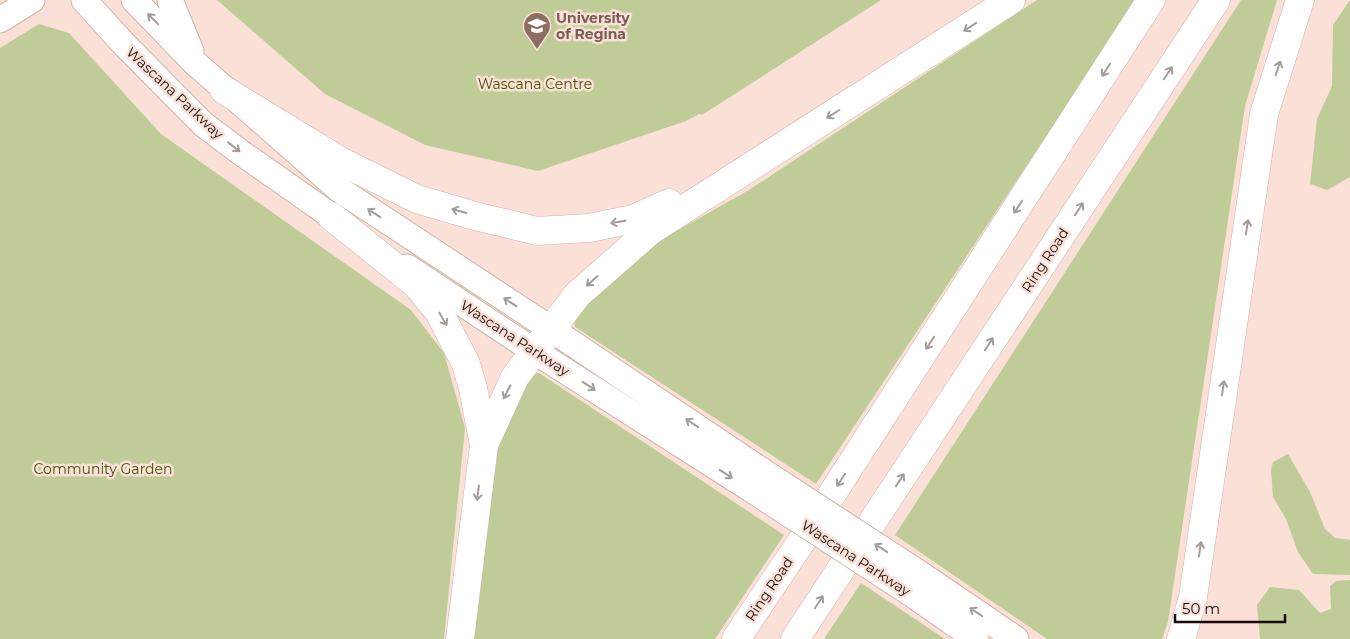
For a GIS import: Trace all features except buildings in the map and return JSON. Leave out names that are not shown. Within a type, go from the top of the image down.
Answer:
[{"type":"highway","points":[[460,639],[484,445],[515,377],[577,295],[650,231],[1011,0]]},
{"type":"highway","points":[[832,494],[1151,0]]},
{"type":"highway","name":"Ring Road","points":[[873,521],[1216,0]]},
{"type":"highway","points":[[1181,639],[1192,597],[1264,114],[1300,0]]},
{"type":"highway","points":[[224,90],[342,162],[416,199],[537,231],[589,228],[634,220],[759,161]]},
{"type":"highway","points":[[331,216],[417,285],[439,312],[466,364],[473,388],[484,445]]},
{"type":"highway","name":"Ring Road","points":[[736,639],[802,539]]},
{"type":"highway","points":[[795,639],[843,566]]},
{"type":"highway","points":[[1192,597],[1192,639]]},
{"type":"main road","points":[[0,5],[5,0]]},
{"type":"main road","points":[[0,20],[32,0]]},
{"type":"main road","name":"Wascana Parkway","points":[[84,0],[122,42],[204,124],[240,152],[331,216],[534,351],[755,479],[916,584],[1016,639]]},
{"type":"main road","name":"Wascana Parkway","points":[[134,0],[224,90],[340,190],[551,328],[755,479]]},
{"type":"main road","points":[[170,0],[195,63]]},
{"type":"main road","name":"Wascana Parkway","points":[[916,584],[976,639]]},
{"type":"green space","name":"Wascana Centre","points":[[217,0],[881,0],[702,115],[699,114],[686,121],[538,171],[425,145],[325,94]]},
{"type":"green space","points":[[1037,0],[1136,0],[816,484],[575,327],[574,316],[632,256],[749,190]]},
{"type":"green space","points":[[1241,0],[1277,0],[1245,106],[1168,622],[1162,639],[1047,639],[895,535]]},
{"type":"green space","points":[[1350,0],[1350,177],[1327,190],[1310,184],[1317,119],[1332,86],[1333,25]]},
{"type":"green space","name":"Community Garden","points":[[39,24],[69,33],[161,134],[411,310],[444,353],[465,428],[444,639],[0,639],[0,48]]},
{"type":"green space","points":[[539,373],[784,535],[715,639],[467,639],[492,452],[527,374]]},
{"type":"green space","points":[[1288,454],[1310,492],[1325,529],[1335,538],[1350,540],[1350,575],[1313,574],[1298,552],[1286,519],[1273,497],[1271,470],[1273,462]]},
{"type":"green space","points":[[1350,580],[1350,639],[1260,639],[1257,605],[1270,587],[1299,590],[1320,613],[1331,609],[1330,586],[1336,581]]},
{"type":"green space","points":[[861,583],[945,639],[824,639]]},
{"type":"place","name":"University of Regina","points":[[537,50]]}]
